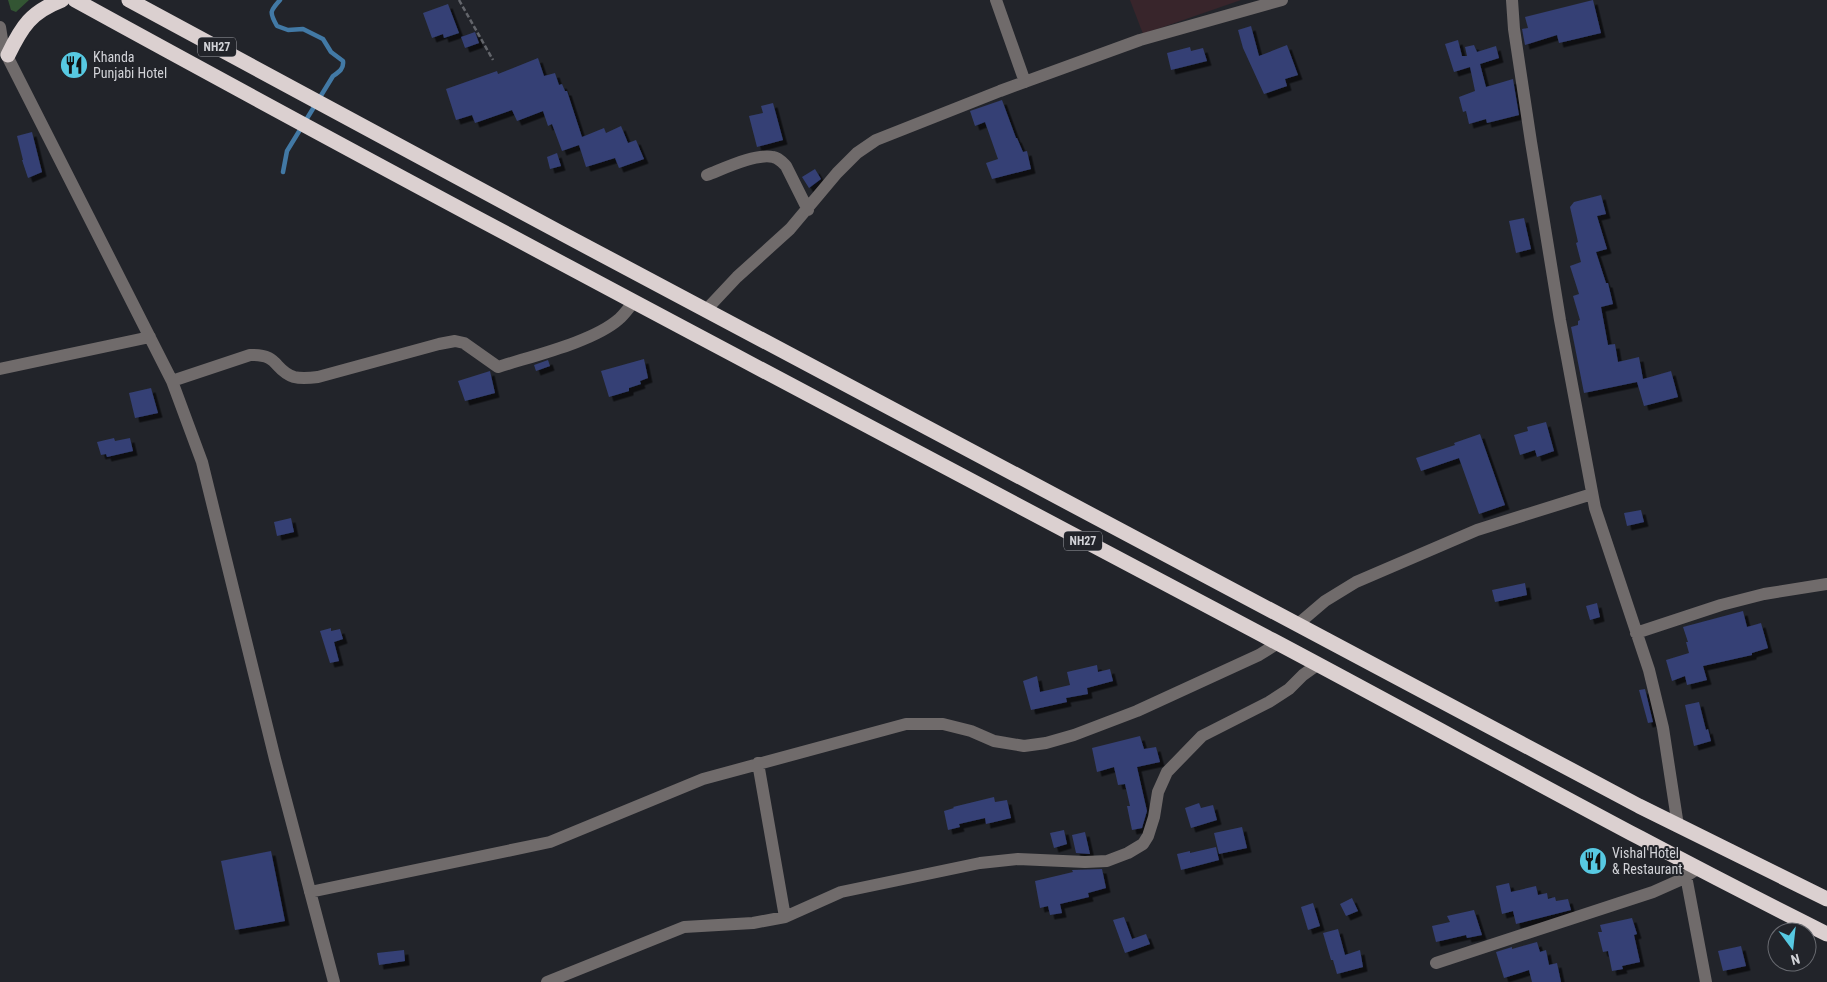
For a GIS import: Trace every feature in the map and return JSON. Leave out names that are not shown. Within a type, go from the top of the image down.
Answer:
[{"type":"highway","points":[[3,48],[39,11],[62,0]]},
{"type":"highway","name":"NH27","points":[[75,0],[297,122],[634,302],[1827,934]]},
{"type":"highway","name":"NH27","points":[[129,0],[706,310],[1678,826],[1827,899]]},
{"type":"street","points":[[996,0],[1026,82]]},
{"type":"street","points":[[706,310],[737,277],[790,229],[808,210],[837,173],[857,153],[876,140],[1140,40],[1282,0]]},
{"type":"street","points":[[1512,0],[1514,29],[1531,142],[1560,320],[1592,494],[1648,670],[1663,728],[1678,826]]},
{"type":"street","points":[[0,27],[3,48],[172,381],[202,462],[275,758],[334,982]]},
{"type":"street","points":[[707,175],[744,161],[763,156],[773,157],[781,160],[786,166],[808,210]]},
{"type":"street","points":[[172,381],[250,355],[262,354],[270,358],[292,376],[302,378],[318,377],[454,341],[464,344],[498,367],[592,335],[619,319],[634,302]]},
{"type":"street","points":[[0,369],[150,337]]},
{"type":"street","points":[[1298,624],[1325,601],[1356,582],[1477,530],[1592,494]]},
{"type":"street","points":[[1636,633],[1721,605],[1764,594],[1827,584]]},
{"type":"street","points":[[310,892],[550,842],[703,779],[906,724],[943,724],[971,731],[994,741],[1024,746],[1046,743],[1074,735],[1137,711],[1259,655],[1278,643]]},
{"type":"street","points":[[547,982],[684,927],[753,923],[785,917],[842,892],[970,865],[1018,859],[1107,861],[1128,853],[1143,844],[1148,836],[1154,817],[1158,792],[1167,772],[1202,736],[1276,698],[1317,664]]},
{"type":"street","points":[[758,763],[785,917]]},
{"type":"street","points":[[1436,962],[1653,892],[1700,868]]},
{"type":"street","points":[[1686,876],[1706,982]]},
{"type":"path","points":[[459,0],[493,60]]},
{"type":"shaded area","points":[[1130,0],[1241,0],[1143,34]]},
{"type":"green space","points":[[8,0],[29,0],[16,12],[11,10]]},
{"type":"building","points":[[1593,0],[1601,33],[1559,43],[1557,35],[1525,45],[1522,29],[1528,28],[1525,17]]},
{"type":"building","points":[[448,4],[459,33],[444,38],[443,34],[432,38],[423,13]]},
{"type":"building","points":[[1251,26],[1259,56],[1287,45],[1298,75],[1285,79],[1287,86],[1264,94],[1243,48],[1238,30]]},
{"type":"building","points":[[475,32],[479,43],[465,48],[461,37]]},
{"type":"building","points":[[1458,40],[1462,56],[1467,56],[1465,47],[1474,45],[1477,52],[1496,46],[1499,58],[1480,64],[1486,87],[1513,79],[1519,115],[1487,123],[1486,119],[1469,124],[1466,111],[1463,112],[1459,97],[1475,91],[1470,67],[1454,72],[1445,44]]},
{"type":"building","points":[[1190,47],[1191,51],[1203,48],[1207,61],[1171,70],[1167,53]]},
{"type":"building","points":[[538,58],[544,76],[555,73],[559,85],[562,84],[565,91],[567,91],[582,137],[604,128],[606,133],[621,126],[628,143],[636,140],[644,159],[619,168],[615,158],[586,167],[579,145],[562,151],[552,124],[548,126],[543,111],[517,121],[512,110],[475,123],[472,115],[456,120],[446,89],[497,71],[498,74]]},
{"type":"building","points":[[1002,100],[1016,138],[1023,152],[1027,151],[1031,169],[992,179],[986,163],[998,159],[985,122],[975,126],[970,111]]},
{"type":"building","points":[[773,103],[783,140],[757,147],[749,116],[763,113],[761,106]]},
{"type":"building","points":[[32,132],[42,172],[28,178],[17,136]]},
{"type":"building","points":[[557,153],[561,166],[550,169],[547,157]]},
{"type":"building","points":[[815,169],[821,179],[809,188],[802,177]]},
{"type":"building","points":[[1601,195],[1606,214],[1597,216],[1607,249],[1596,252],[1606,283],[1608,283],[1613,304],[1601,307],[1608,345],[1615,344],[1618,362],[1639,357],[1643,379],[1671,371],[1678,397],[1644,406],[1637,382],[1584,393],[1571,327],[1578,325],[1580,320],[1573,296],[1579,294],[1570,266],[1581,262],[1570,207],[1574,202]]},
{"type":"building","points":[[1524,218],[1531,249],[1516,253],[1509,221]]},
{"type":"building","points":[[644,359],[648,378],[640,381],[641,384],[629,388],[629,391],[609,397],[601,371]]},
{"type":"building","points":[[548,360],[550,366],[536,371],[534,365]]},
{"type":"building","points":[[490,371],[495,393],[465,401],[458,381]]},
{"type":"building","points":[[151,388],[158,413],[135,418],[129,393]]},
{"type":"building","points":[[1546,422],[1554,451],[1537,457],[1535,450],[1520,455],[1514,435],[1528,431],[1527,427]]},
{"type":"building","points":[[1480,434],[1505,505],[1479,514],[1459,458],[1421,471],[1416,458],[1455,445],[1454,443]]},
{"type":"building","points":[[114,438],[115,441],[130,438],[133,451],[107,457],[106,454],[101,455],[97,442]]},
{"type":"building","points":[[1641,510],[1644,522],[1627,526],[1624,513]]},
{"type":"building","points":[[291,518],[294,532],[277,536],[274,522]]},
{"type":"building","points":[[1525,583],[1527,595],[1495,602],[1492,590]]},
{"type":"building","points":[[1597,603],[1600,617],[1590,620],[1586,606]]},
{"type":"building","points":[[1743,611],[1747,627],[1761,623],[1768,648],[1752,653],[1752,655],[1703,666],[1707,680],[1687,685],[1685,676],[1672,681],[1666,660],[1689,653],[1683,627]]},
{"type":"building","points":[[331,628],[331,631],[340,629],[343,639],[334,642],[339,661],[330,663],[320,631]]},
{"type":"building","points":[[1097,665],[1098,672],[1110,669],[1113,681],[1087,688],[1088,694],[1066,698],[1067,702],[1031,710],[1023,681],[1037,676],[1040,692],[1070,685],[1067,672]]},
{"type":"building","points":[[1645,689],[1653,722],[1648,723],[1639,690]]},
{"type":"building","points":[[1699,702],[1706,730],[1708,729],[1711,741],[1694,746],[1685,705]]},
{"type":"building","points":[[1140,736],[1144,749],[1156,747],[1160,762],[1137,767],[1147,811],[1142,828],[1132,830],[1127,806],[1130,806],[1125,784],[1118,785],[1114,767],[1097,772],[1092,748]]},
{"type":"building","points":[[994,797],[995,802],[1007,800],[1011,818],[986,824],[985,818],[959,824],[960,827],[948,830],[944,811]]},
{"type":"building","points":[[1199,803],[1201,808],[1213,805],[1217,820],[1191,828],[1185,808]]},
{"type":"building","points":[[1242,827],[1247,848],[1219,854],[1214,833]]},
{"type":"building","points":[[1064,830],[1067,844],[1054,848],[1050,833]]},
{"type":"building","points":[[1085,832],[1090,854],[1076,853],[1072,835]]},
{"type":"building","points":[[1216,847],[1219,860],[1181,870],[1177,854]]},
{"type":"building","points":[[271,851],[285,921],[235,930],[221,861]]},
{"type":"building","points":[[1102,869],[1106,888],[1088,893],[1089,897],[1060,904],[1062,913],[1050,915],[1048,906],[1040,908],[1035,881],[1073,872],[1072,870]]},
{"type":"building","points":[[1509,883],[1511,892],[1536,886],[1538,895],[1547,893],[1548,899],[1555,897],[1556,901],[1568,899],[1571,910],[1516,924],[1513,911],[1502,914],[1496,886]]},
{"type":"building","points":[[1352,898],[1358,911],[1346,916],[1340,904]]},
{"type":"building","points":[[1313,903],[1320,926],[1308,930],[1301,907]]},
{"type":"building","points":[[1474,910],[1482,935],[1467,938],[1466,935],[1436,942],[1432,926],[1450,922],[1447,916]]},
{"type":"building","points":[[1124,917],[1132,939],[1146,934],[1150,944],[1125,953],[1113,920]]},
{"type":"building","points":[[1632,918],[1637,934],[1634,935],[1640,962],[1622,966],[1623,969],[1612,971],[1608,951],[1603,952],[1598,932],[1602,932],[1600,925]]},
{"type":"building","points":[[1338,929],[1345,955],[1360,950],[1363,967],[1337,974],[1323,933]]},
{"type":"building","points":[[1537,942],[1540,952],[1546,950],[1549,965],[1557,963],[1561,982],[1532,982],[1529,970],[1504,978],[1496,952]]},
{"type":"building","points":[[1741,946],[1746,966],[1723,971],[1718,951]]},
{"type":"building","points":[[404,950],[405,961],[379,965],[377,953]]},
{"type":"waterway","points":[[280,0],[272,12],[277,26],[288,30],[303,29],[323,39],[331,52],[343,61],[341,70],[333,76],[287,151],[283,172]]},
{"type":"place","name":"Khanda Punjabi Hotel","points":[[74,65]]},
{"type":"place","name":"Vishal Hotel & Restaurant","points":[[1593,861]]}]
